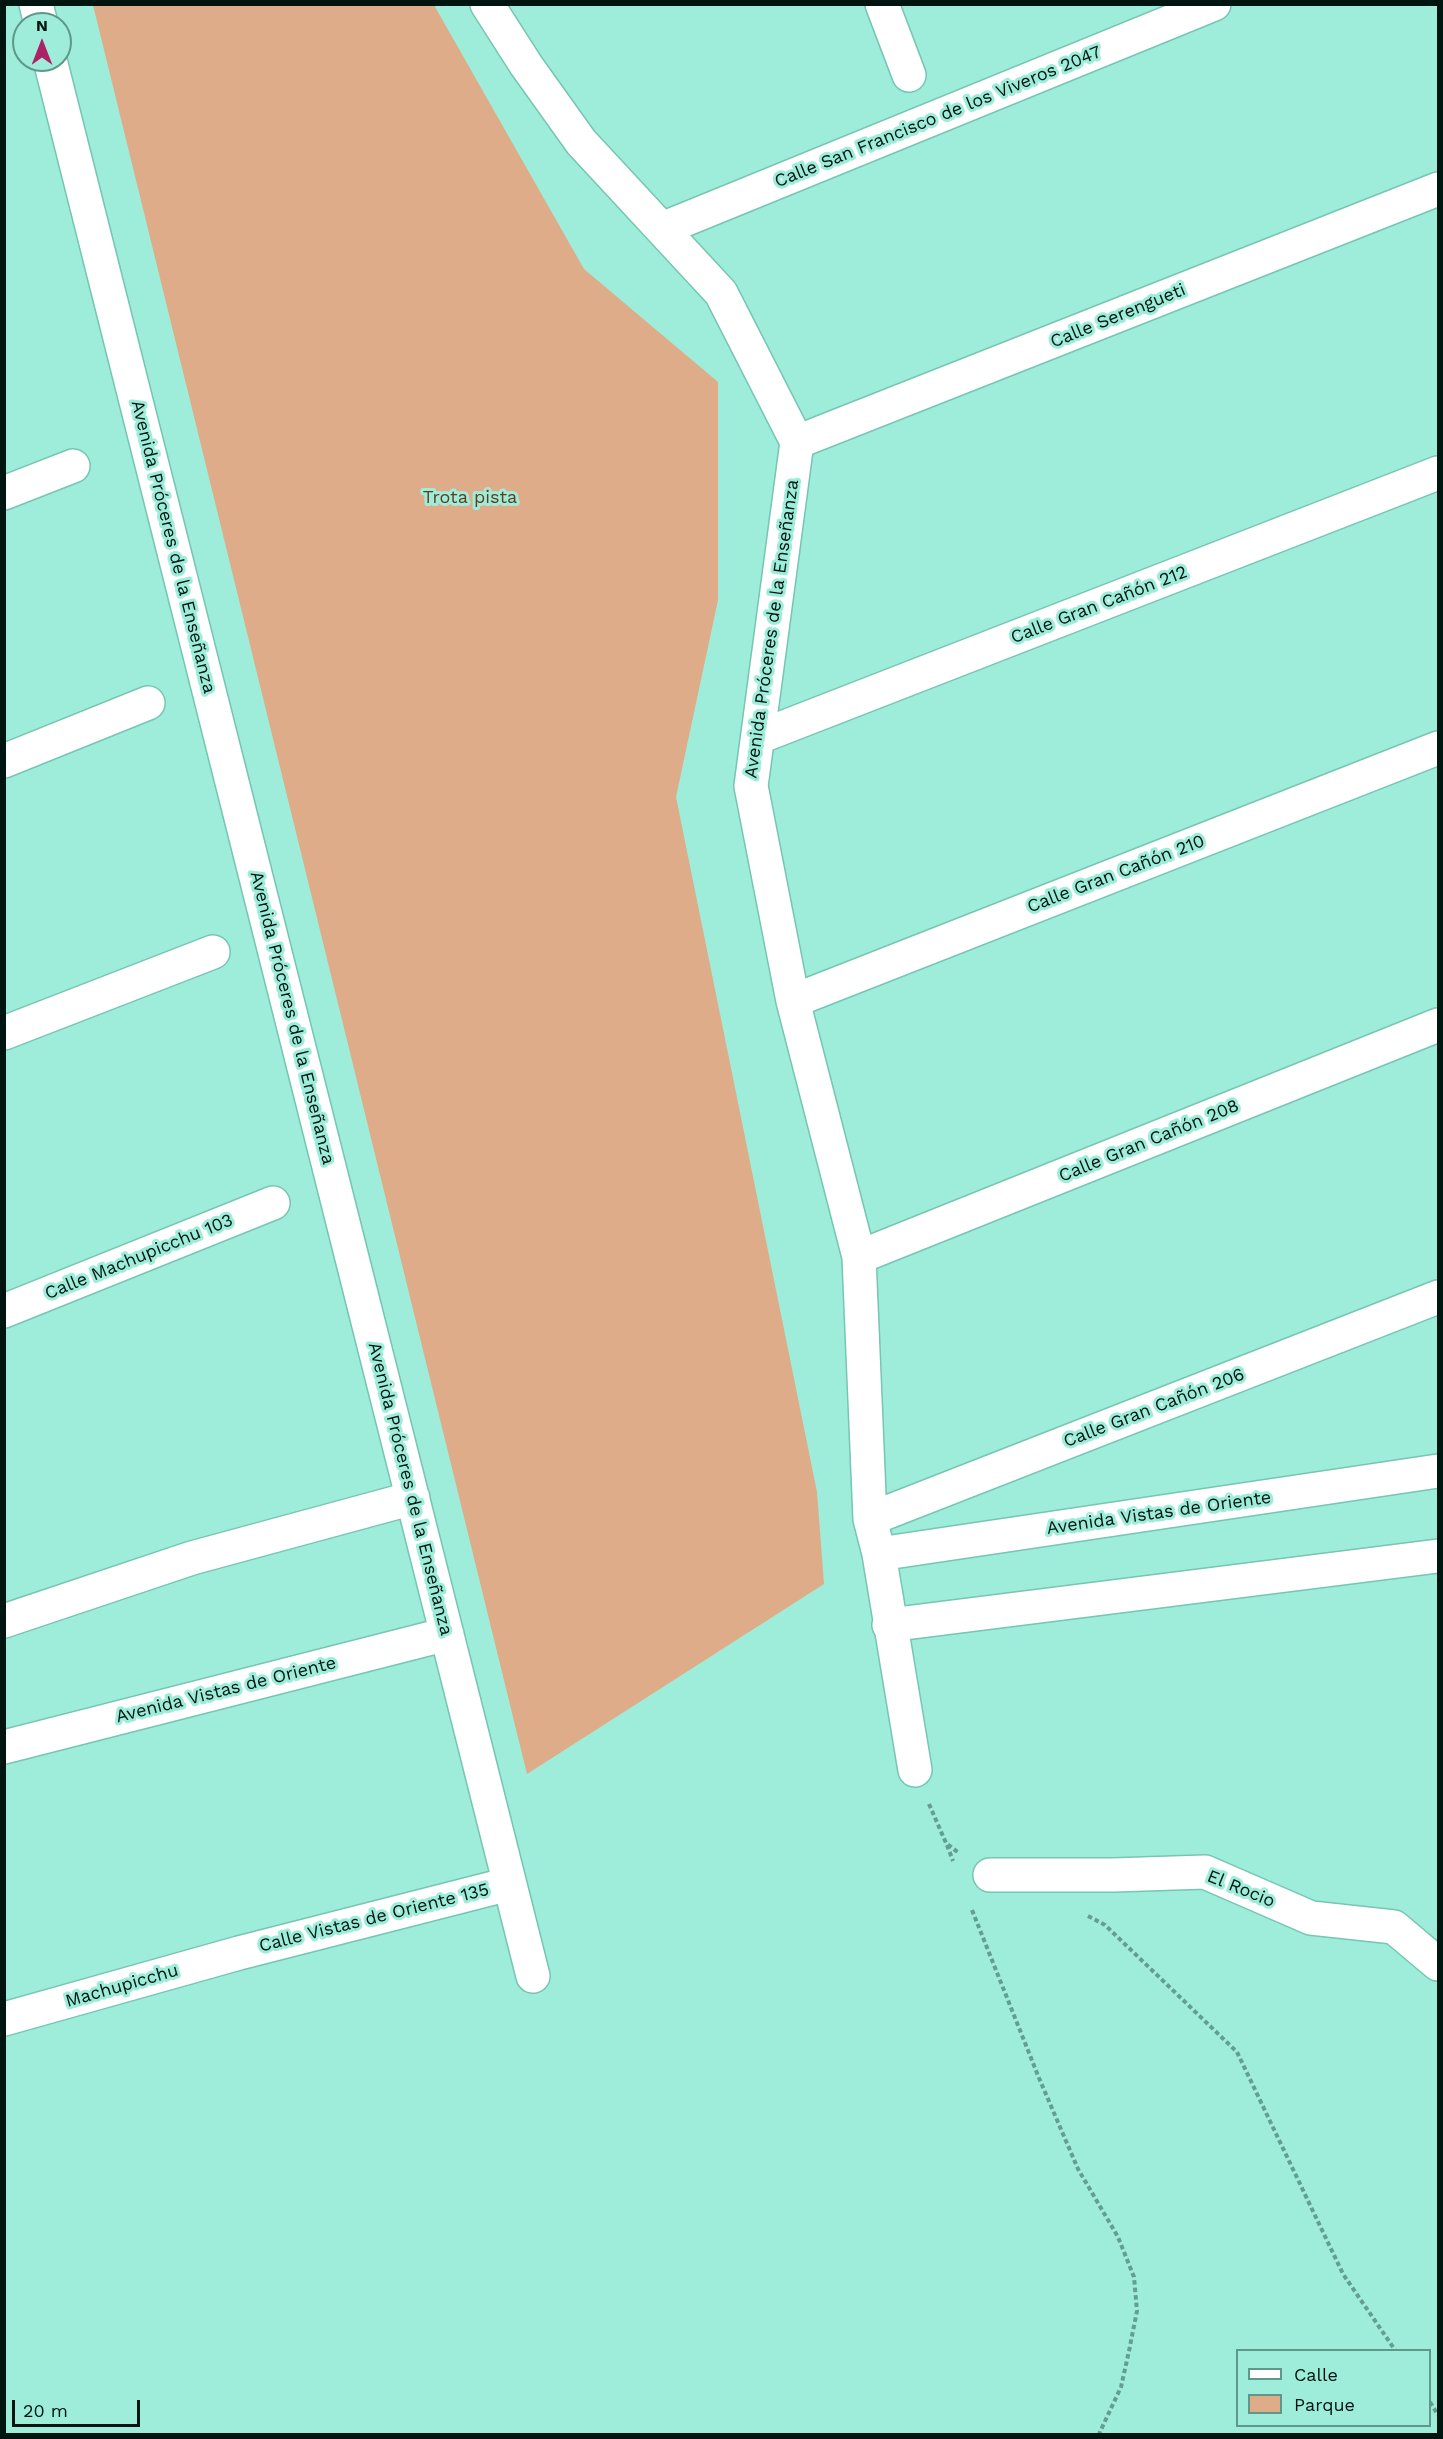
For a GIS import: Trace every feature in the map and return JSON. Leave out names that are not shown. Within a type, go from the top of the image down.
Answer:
[{"type":"street","points":[[487,4],[580,142],[721,293],[797,442]]},
{"type":"street","points":[[882,4],[909,75]]},
{"type":"street","name":"Calle San Francisco de los Viveros 2047","points":[[662,229],[1214,4]]},
{"type":"street","name":"Avenida Próceres de la Enseñanza","points":[[53,72],[533,1976]]},
{"type":"street","name":"Calle Serengueti","points":[[797,442],[1438,189]]},
{"type":"street","name":"Avenida Próceres de la Enseñanza","points":[[797,442],[751,786],[793,1001],[859,1257],[870,1520],[879,1554],[915,1770]]},
{"type":"street","points":[[4,493],[73,466]]},
{"type":"street","name":"Calle Gran Cañón 212","points":[[759,737],[1438,473]]},
{"type":"street","points":[[4,760],[148,703]]},
{"type":"street","name":"Calle Gran Cañón 210","points":[[793,1001],[1438,748]]},
{"type":"street","points":[[4,1033],[213,952]]},
{"type":"street","name":"Calle Gran Cañón 208","points":[[859,1257],[1438,1025]]},
{"type":"street","name":"Calle Machupicchu 103","points":[[4,1311],[273,1203]]},
{"type":"street","name":"Calle Gran Cañón 206","points":[[870,1520],[1438,1297]]},
{"type":"street","name":"Avenida Vistas de Oriente","points":[[879,1554],[1438,1471]]},
{"type":"street","points":[[4,1621],[192,1558],[412,1498]]},
{"type":"street","points":[[890,1625],[1438,1556]]},
{"type":"street","name":"Avenida Vistas de Oriente","points":[[4,1747],[447,1634]]},
{"type":"street","name":"El Rocio","points":[[990,1875],[1205,1872],[1311,1918],[1394,1927],[1438,1964]]},
{"type":"street","name":"Calle Vistas de Oriente 135","points":[[239,1953],[509,1884]]},
{"type":"street","name":"Machupicchu","points":[[4,2019],[239,1953]]},
{"type":"path","points":[[915,1770],[954,1864]]},
{"type":"path","points":[[946,1844],[990,1875]]},
{"type":"path","points":[[971,1906],[1039,2078],[1078,2169],[1118,2237],[1134,2277],[1137,2311],[1121,2387],[1099,2434]]},
{"type":"path","points":[[1085,1914],[1105,1925],[1237,2052],[1343,2274],[1394,2349]]},
{"type":"green space","name":"Trota pista","points":[[93,5],[434,5],[584,269],[718,382],[718,600],[676,797],[817,1492],[824,1584],[527,1774]]}]
